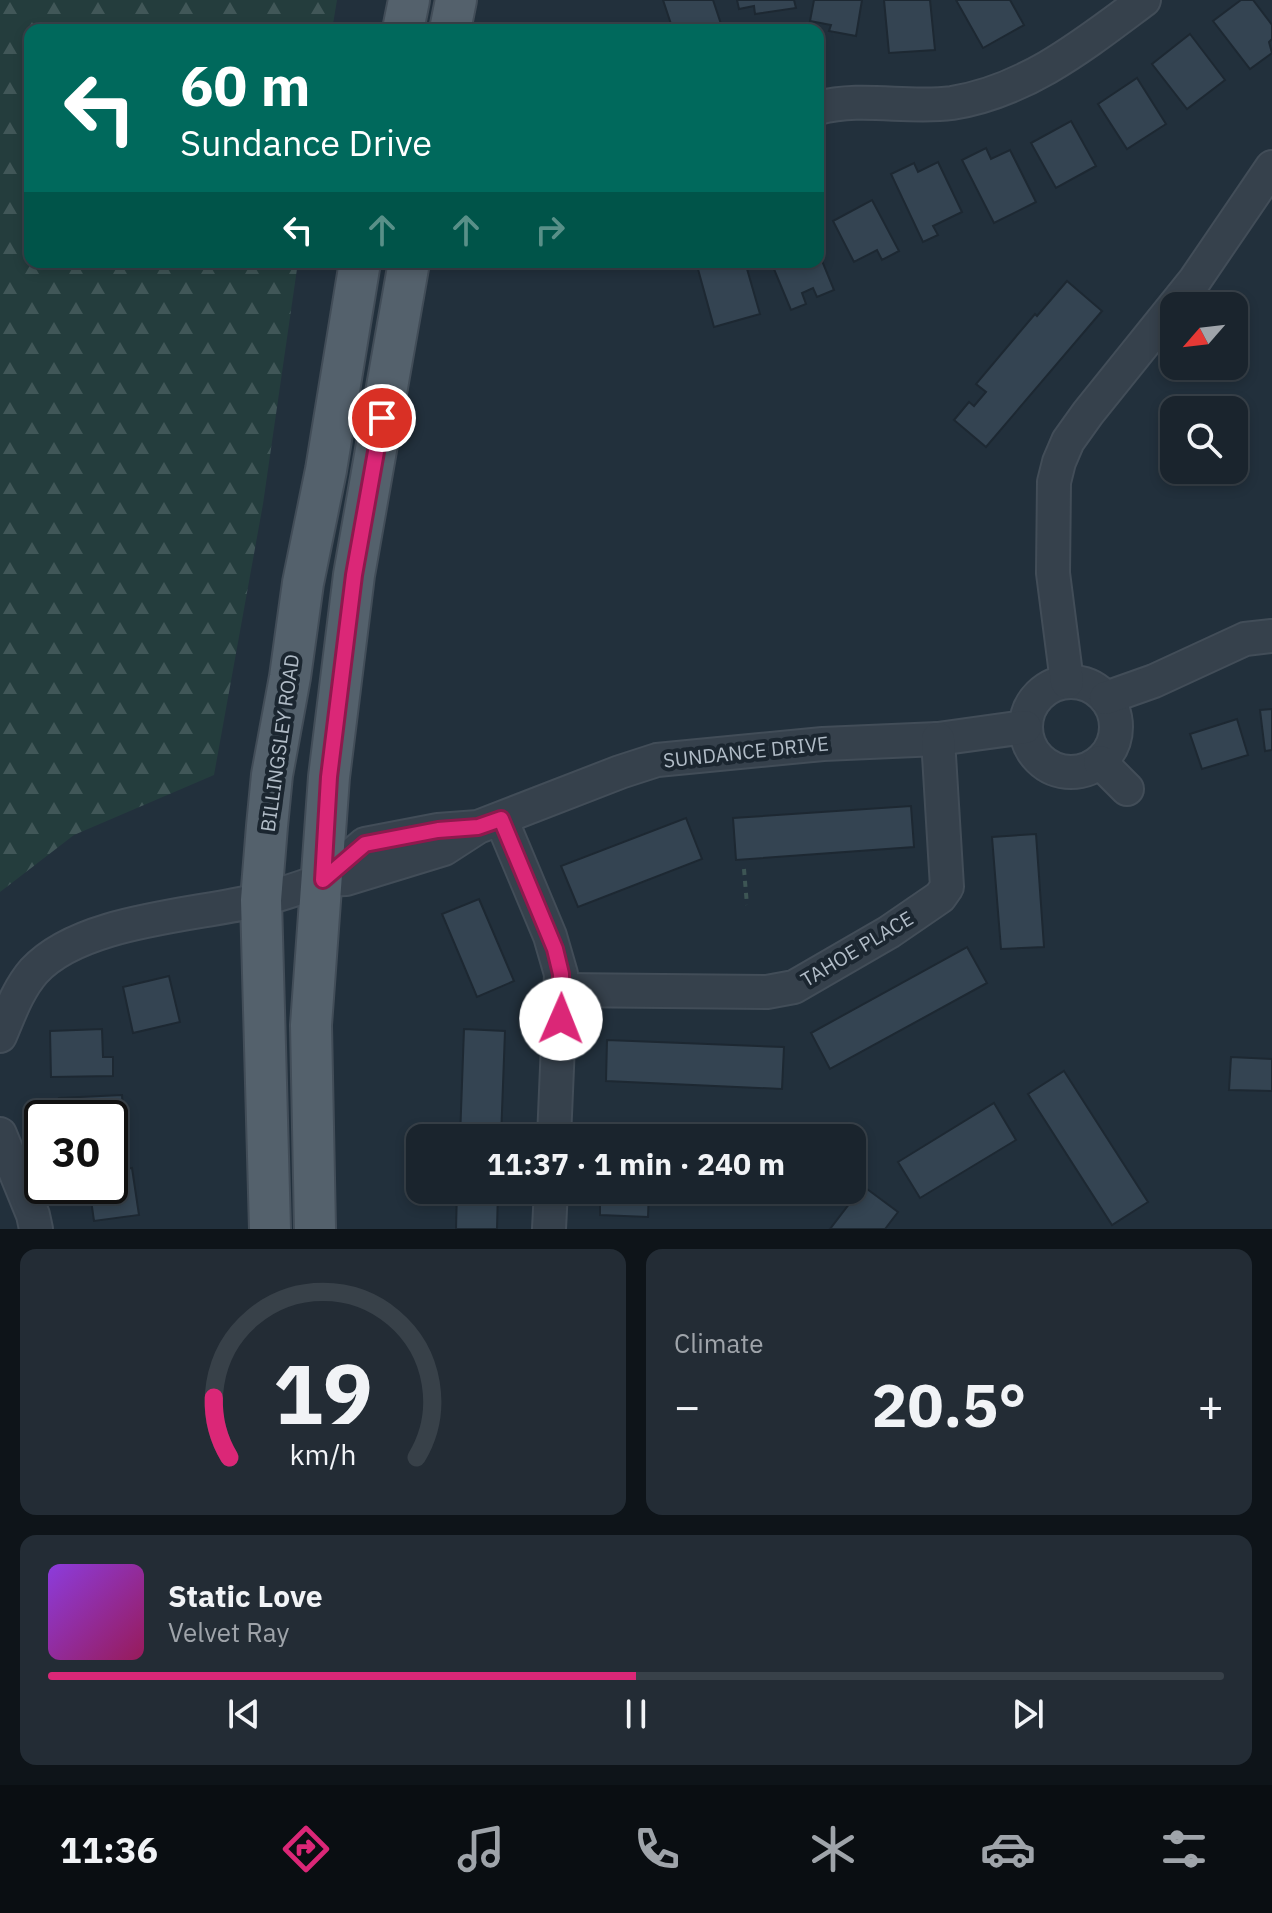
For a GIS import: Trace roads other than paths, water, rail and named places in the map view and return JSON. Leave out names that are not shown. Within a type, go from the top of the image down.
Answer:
[{"type":"main road","points":[[404,24],[409,0]]},
{"type":"main road","points":[[451,24],[456,0]]},
{"type":"main road","name":"BILLINGSLEY ROAD","points":[[270,1229],[261,900],[272,775],[359,268]]},
{"type":"main road","points":[[315,1229],[311,1025],[329,777],[354,575],[408,268]]},
{"type":"street","points":[[824,106],[841,102],[952,103],[999,91],[1038,74],[1074,52],[1144,0]]},
{"type":"street","points":[[1067,682],[1053,573],[1054,482],[1059,462],[1068,441],[1088,413],[1195,280],[1272,167]]},
{"type":"street","points":[[1106,698],[1154,681],[1245,639],[1272,636]]},
{"type":"street","points":[[1067,682],[1082,683],[1106,698],[1114,712],[1116,728],[1114,743],[1100,762],[1079,772],[1063,772],[1048,767],[1036,756],[1028,743],[1025,727],[1028,713],[1043,691],[1067,682]]},
{"type":"street","name":"SUNDANCE DRIVE","points":[[0,1036],[12,1008],[34,972],[60,951],[114,927],[261,900],[323,880],[365,844],[490,823],[657,760],[823,744],[938,739],[1025,727]]},
{"type":"street","name":"TAHOE PLACE","points":[[562,990],[767,992],[787,988],[915,914],[944,893],[949,879],[938,739]]},
{"type":"street","points":[[1100,762],[1127,789]]},
{"type":"street","points":[[490,823],[555,949],[562,990],[555,1124]]},
{"type":"street","points":[[0,1134],[36,1229]]},
{"type":"street","points":[[549,1229],[550,1204]]}]
